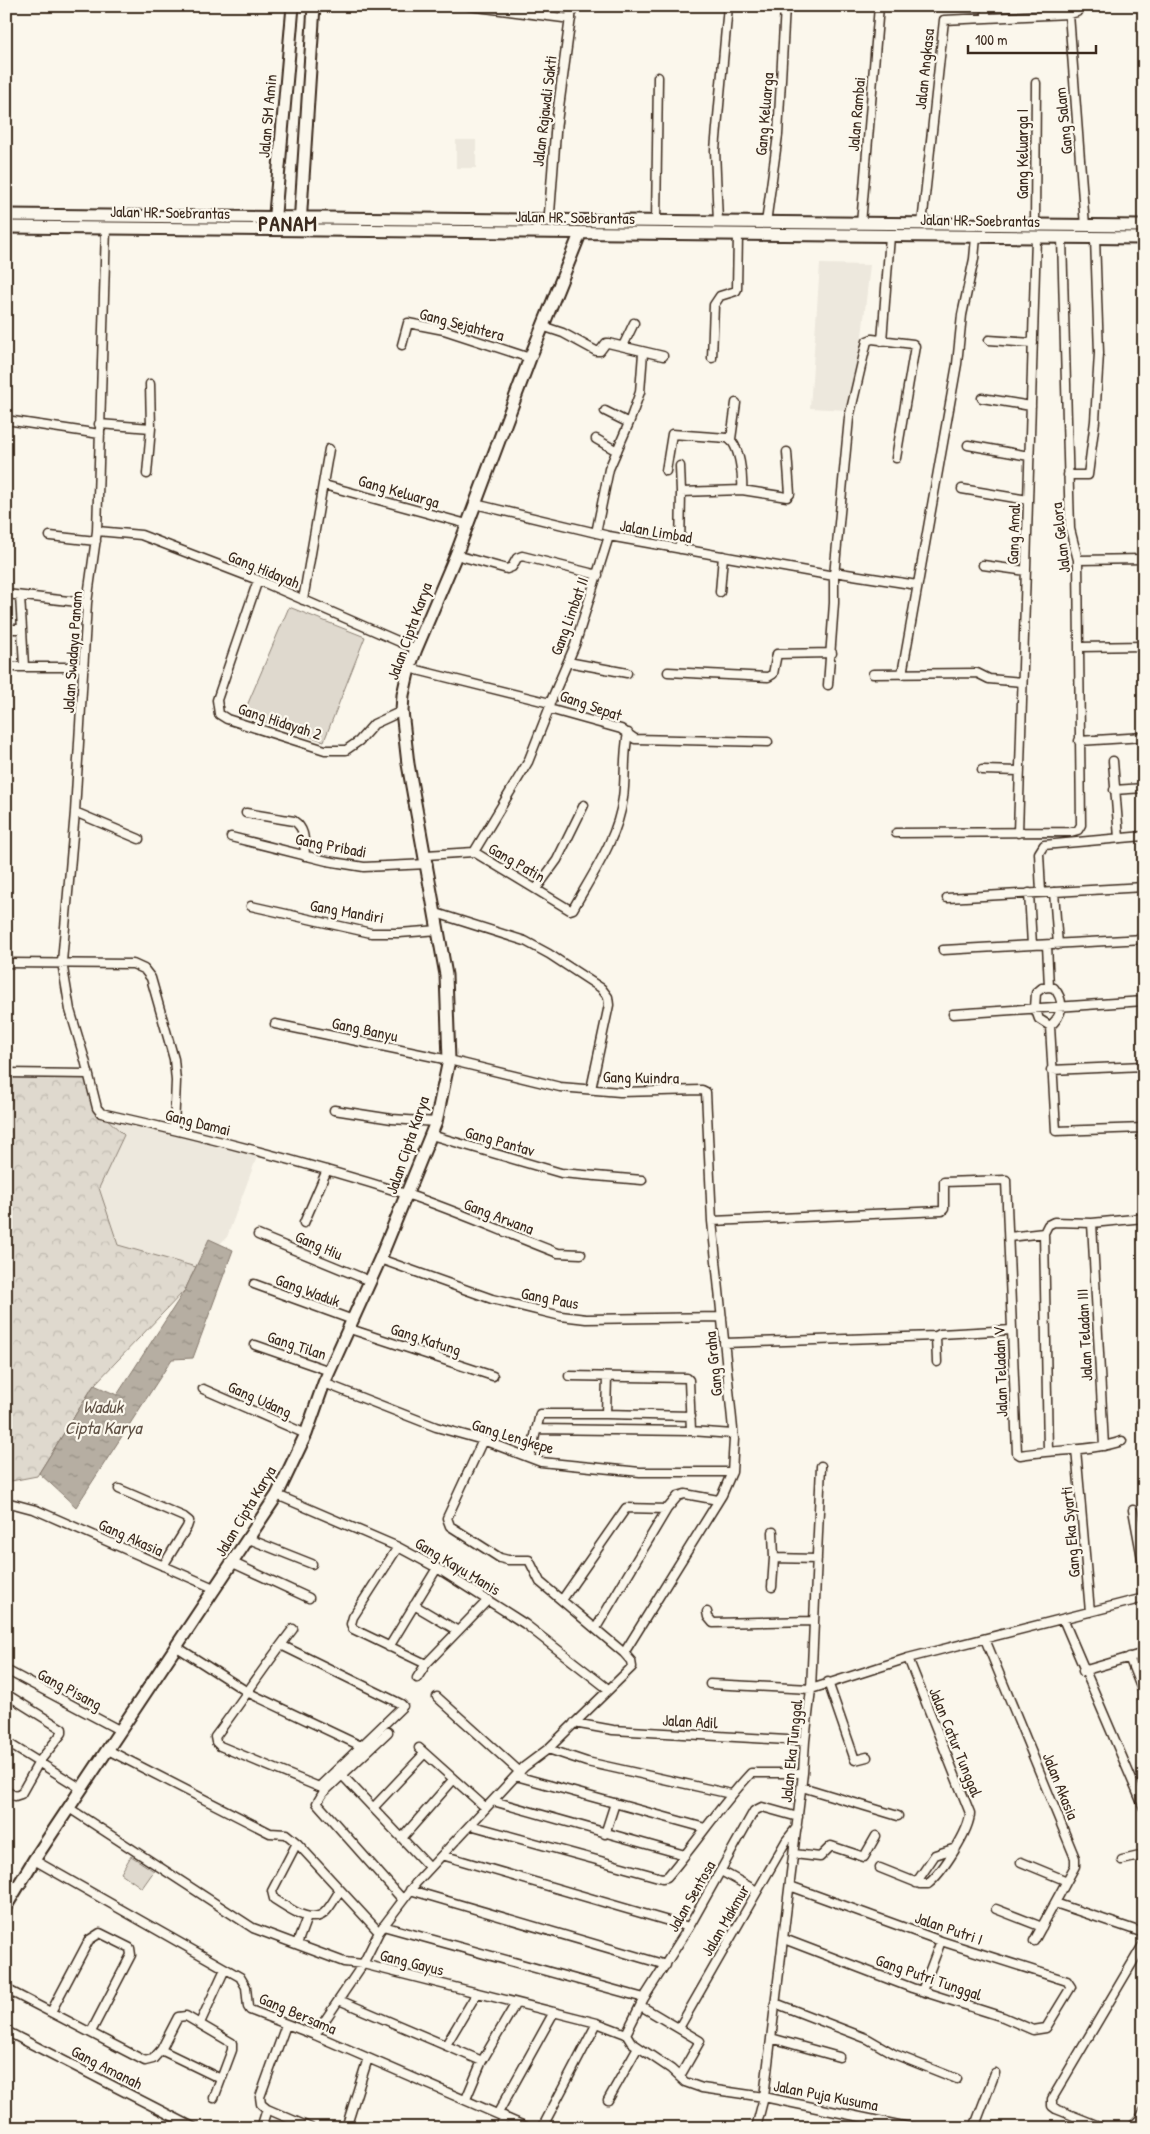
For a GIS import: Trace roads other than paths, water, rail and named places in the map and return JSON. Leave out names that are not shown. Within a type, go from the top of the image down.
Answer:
[{"type":"main road","name":"Jalan SM Amin","points":[[274,224],[293,6]]},
{"type":"main road","points":[[300,224],[314,6]]},
{"type":"main road","name":"Jalan HR. Soebrantas","points":[[6,215],[274,224]]},
{"type":"main road","name":"Jalan HR. Soebrantas","points":[[6,227],[106,228],[549,220],[1144,226]]},
{"type":"main road","points":[[732,222],[735,235]]},
{"type":"main road","name":"Jalan HR. Soebrantas","points":[[300,224],[580,234],[1144,238]]},
{"type":"main road","name":"Jalan Cipta Karya","points":[[7,1904],[34,1860],[277,1495],[306,1434],[324,1383],[352,1325],[408,1195],[436,1122],[449,1060],[446,975],[427,859],[408,764],[402,711],[403,695],[408,668],[456,555],[542,326],[580,234]]},
{"type":"street","points":[[469,6],[571,18]]},
{"type":"street","name":"Jalan Rajawali Sakti","points":[[549,220],[556,126],[572,6]]},
{"type":"street","points":[[718,222],[715,150],[728,6]]},
{"type":"street","name":"Gang Keluarga","points":[[766,223],[778,135],[785,6]]},
{"type":"street","name":"Jalan Rambai","points":[[861,224],[879,6]]},
{"type":"street","points":[[986,6],[986,18]]},
{"type":"street","name":"Jalan Angkasa","points":[[922,224],[942,23],[944,20],[1075,11]]},
{"type":"street","name":"Gang Salam","points":[[1075,11],[1085,226]]},
{"type":"street","points":[[656,222],[658,76]]},
{"type":"street","name":"Gang Keluarga I","points":[[1035,225],[1036,83]]},
{"type":"street","name":"Jalan Swadaya Panam","points":[[88,1074],[70,1010],[62,962],[75,812],[87,603],[97,531],[106,228]]},
{"type":"street","points":[[712,358],[714,304],[720,296],[737,289],[735,235]]},
{"type":"street","points":[[882,340],[890,236]]},
{"type":"street","points":[[902,674],[957,364],[962,315],[974,259],[976,237]]},
{"type":"street","name":"Gang Amal","points":[[1018,832],[1036,237]]},
{"type":"street","name":"Jalan Gelora","points":[[1018,832],[1071,832],[1078,830],[1081,825],[1078,560],[1070,529],[1062,238]]},
{"type":"street","points":[[1068,475],[1088,476],[1095,421],[1099,353],[1095,238]]},
{"type":"street","name":"Gang Sejahtera","points":[[402,345],[408,323],[444,330],[530,358]]},
{"type":"street","points":[[623,346],[634,323]]},
{"type":"street","points":[[542,326],[564,333],[596,351],[600,351],[606,343],[663,356]]},
{"type":"street","points":[[828,685],[832,653],[834,574],[849,418],[867,341],[882,340],[916,346],[896,458]]},
{"type":"street","points":[[989,340],[1033,343]]},
{"type":"street","points":[[596,533],[609,469],[630,423],[640,392],[644,353]]},
{"type":"street","points":[[147,474],[151,428],[150,384]]},
{"type":"street","points":[[982,398],[1031,406]]},
{"type":"street","points":[[736,403],[731,439],[743,471],[742,490]]},
{"type":"street","points":[[605,411],[630,423]]},
{"type":"street","points":[[6,420],[100,434]]},
{"type":"street","points":[[99,424],[151,428]]},
{"type":"street","points":[[666,471],[672,434],[731,439]]},
{"type":"street","points":[[596,439],[617,451]]},
{"type":"street","points":[[968,445],[1029,456]]},
{"type":"street","points":[[303,600],[329,450]]},
{"type":"street","points":[[681,492],[742,490],[789,496],[787,452]]},
{"type":"street","points":[[680,466],[680,549]]},
{"type":"street","name":"Gang Keluarga","points":[[324,485],[467,524]]},
{"type":"street","points":[[962,489],[1028,500]]},
{"type":"street","name":"Jalan Limbad","points":[[475,504],[609,536],[680,549],[834,574],[917,584]]},
{"type":"street","name":"Gang Hidayah","points":[[97,531],[141,535],[258,580],[416,649]]},
{"type":"street","points":[[50,536],[96,541]]},
{"type":"street","name":"Gang Limbat II","points":[[474,852],[528,762],[568,662],[598,575],[609,536]]},
{"type":"street","points":[[456,555],[507,569],[512,567],[517,558],[522,556],[598,575]]},
{"type":"street","points":[[720,592],[723,556]]},
{"type":"street","points":[[1078,560],[1144,559]]},
{"type":"street","points":[[983,566],[1026,571]]},
{"type":"street","name":"Gang Hidayah 2","points":[[258,580],[217,700],[219,714],[227,719],[325,750],[346,750],[359,741],[374,724],[402,711]]},
{"type":"street","points":[[6,594],[87,603]]},
{"type":"street","points":[[20,596],[24,667]]},
{"type":"street","points":[[6,629],[22,629]]},
{"type":"street","points":[[1079,647],[1144,646]]},
{"type":"street","points":[[668,672],[768,677],[772,674],[777,654],[832,653]]},
{"type":"street","points":[[568,662],[626,673]]},
{"type":"street","points":[[6,667],[84,667]]},
{"type":"street","name":"Gang Sepat","points":[[408,668],[550,706],[621,729],[635,739],[768,742]]},
{"type":"street","points":[[873,674],[976,673],[989,679],[1022,682]]},
{"type":"street","name":"Gang Patin","points":[[427,859],[474,852],[570,910],[573,909],[617,823],[623,798],[623,754],[628,733]]},
{"type":"street","points":[[1079,741],[1144,738]]},
{"type":"street","points":[[1113,762],[1119,838]]},
{"type":"street","points":[[982,770],[1020,772]]},
{"type":"street","points":[[1114,790],[1144,788]]},
{"type":"street","points":[[536,889],[557,860],[584,805]]},
{"type":"street","points":[[75,812],[138,839]]},
{"type":"street","points":[[246,813],[294,821],[300,825],[303,832],[305,856]]},
{"type":"street","points":[[896,833],[1018,832]]},
{"type":"street","points":[[1041,892],[1039,853],[1044,845],[1144,836]]},
{"type":"street","name":"Gang Pribadi","points":[[231,837],[327,862],[364,867],[427,859]]},
{"type":"street","points":[[947,898],[1144,887]]},
{"type":"street","points":[[1054,892],[1058,945]]},
{"type":"street","points":[[1029,893],[1032,945]]},
{"type":"street","name":"Gang Mandiri","points":[[250,906],[371,932],[399,933],[439,930]]},
{"type":"street","points":[[436,913],[525,941],[549,954],[601,988],[608,997],[609,1005],[591,1090]]},
{"type":"street","points":[[943,950],[1144,939]]},
{"type":"street","points":[[1047,945],[1049,987]]},
{"type":"street","points":[[6,963],[133,964],[144,969],[151,978],[174,1059],[176,1081],[174,1129]]},
{"type":"street","points":[[1050,1026],[1039,1019],[1035,1008],[1036,994],[1042,988],[1049,987],[1054,988],[1060,994],[1062,1007],[1056,1020],[1050,1026],[1056,1132],[1144,1128]]},
{"type":"street","points":[[953,1014],[1144,1001]]},
{"type":"street","name":"Gang Banyu","points":[[275,1024],[449,1060]]},
{"type":"street","name":"Gang Kuindra","points":[[449,1060],[560,1087],[620,1092],[702,1090],[706,1092],[712,1221]]},
{"type":"street","points":[[1051,1070],[1144,1066]]},
{"type":"street","points":[[6,1073],[88,1074]]},
{"type":"street","name":"Gang Damai","points":[[88,1074],[97,1108],[101,1113],[174,1129],[327,1170],[408,1195]]},
{"type":"street","points":[[334,1110],[382,1118],[436,1122]]},
{"type":"street","name":"Gang Pantav","points":[[431,1135],[561,1173],[642,1180]]},
{"type":"street","points":[[304,1224],[327,1170]]},
{"type":"street","name":"Jalan Teladan V","points":[[712,1221],[786,1216],[942,1211],[944,1209],[944,1182],[1006,1180],[1017,1453],[1020,1455],[1048,1450],[1104,1446],[1122,1441]]},
{"type":"street","name":"Gang Arwana","points":[[408,1195],[558,1253],[581,1254]]},
{"type":"street","points":[[1048,1450],[1044,1233],[1048,1225],[1054,1222],[1092,1223],[1144,1218]]},
{"type":"street","name":"Gang Graha","points":[[624,1653],[728,1484],[732,1472],[733,1434],[712,1221]]},
{"type":"street","name":"Jalan Teladan III","points":[[1092,1223],[1104,1446]]},
{"type":"street","points":[[1009,1237],[1044,1233]]},
{"type":"street","name":"Gang Hiu","points":[[258,1235],[370,1282]]},
{"type":"street","name":"Gang Paus","points":[[380,1259],[492,1299],[561,1316],[586,1319],[722,1317]]},
{"type":"street","name":"Gang Waduk","points":[[254,1284],[352,1325]]},
{"type":"street","name":"Gang Katung","points":[[352,1325],[493,1376]]},
{"type":"street","points":[[724,1342],[936,1336],[1012,1330]]},
{"type":"street","points":[[936,1336],[937,1362]]},
{"type":"street","name":"Gang Tilan","points":[[255,1345],[330,1371]]},
{"type":"street","points":[[569,1376],[687,1378],[689,1380],[691,1431]]},
{"type":"street","points":[[606,1414],[607,1377]]},
{"type":"street","name":"Gang Lengkepe","points":[[324,1383],[436,1428],[483,1440],[541,1462],[640,1472],[732,1472]]},
{"type":"street","name":"Gang Udang","points":[[203,1389],[306,1434]]},
{"type":"street","points":[[530,1457],[540,1414],[691,1416]]},
{"type":"street","points":[[536,1429],[691,1431],[733,1434]]},
{"type":"street","points":[[315,2035],[363,1964],[381,1929],[410,1890],[518,1774],[548,1749],[632,1667],[631,1661],[624,1653],[540,1582],[529,1560],[500,1558],[447,1522],[447,1518],[483,1440]]},
{"type":"street","name":"Gang Eka Syarti","points":[[1076,1449],[1090,1612]]},
{"type":"street","points":[[710,1684],[811,1689],[821,1466]]},
{"type":"street","points":[[119,1488],[189,1521],[188,1528],[163,1566]]},
{"type":"street","points":[[596,1628],[667,1509],[678,1496],[685,1494],[718,1500]]},
{"type":"street","name":"Gang Kayu Manis","points":[[277,1495],[398,1547],[437,1568],[525,1624],[608,1690]]},
{"type":"street","name":"Gang Akasia","points":[[6,1502],[36,1510],[216,1589]]},
{"type":"street","points":[[562,1600],[626,1508],[667,1509]]},
{"type":"street","points":[[1133,1510],[1144,1569]]},
{"type":"street","points":[[772,1587],[773,1532]]},
{"type":"street","points":[[249,1539],[312,1564]]},
{"type":"street","points":[[398,1547],[353,1617],[351,1624],[353,1628],[426,1664]]},
{"type":"street","points":[[774,1558],[817,1559]]},
{"type":"street","points":[[233,1563],[309,1598]]},
{"type":"street","points":[[389,1647],[437,1568]]},
{"type":"street","name":"Jalan Eka Tunggal","points":[[756,2128],[764,2097],[784,1939],[802,1787],[804,1741],[811,1689],[908,1658],[1144,1598]]},
{"type":"street","points":[[417,1678],[426,1664],[488,1600]]},
{"type":"street","points":[[414,1605],[458,1631]]},
{"type":"street","points":[[707,1612],[708,1618],[713,1622],[813,1620]]},
{"type":"street","points":[[1063,1619],[1083,1671],[1144,1808]]},
{"type":"street","points":[[281,1645],[403,1706],[318,1787],[220,1746],[216,1742],[216,1736],[248,1693],[281,1645],[293,1629]]},
{"type":"street","name":"Jalan Akasia","points":[[985,1639],[1075,1858],[1075,1866],[1034,1941]]},
{"type":"street","points":[[177,1647],[248,1693],[361,1746]]},
{"type":"street","points":[[1083,1671],[1144,1653]]},
{"type":"street","points":[[1129,1657],[1144,1696]]},
{"type":"street","name":"Jalan Catur Tunggal","points":[[908,1658],[970,1813],[965,1835],[956,1848],[928,1884],[916,1883]]},
{"type":"street","name":"Gang Pisang","points":[[6,1670],[121,1731]]},
{"type":"street","points":[[828,1682],[854,1760],[867,1757]]},
{"type":"street","points":[[6,1694],[62,1729],[62,1733],[39,1762],[21,1794],[15,1796],[6,1791]]},
{"type":"street","points":[[437,1697],[518,1774],[704,1828]]},
{"type":"street","name":"Jalan Adil","points":[[574,1723],[613,1730],[804,1741]]},
{"type":"street","points":[[388,1732],[317,1800],[320,1808],[403,1900]]},
{"type":"street","points":[[6,1742],[82,1789]]},
{"type":"street","points":[[548,1749],[587,1762],[731,1794]]},
{"type":"street","points":[[108,1750],[270,1833],[286,1834],[381,1929],[644,1998]]},
{"type":"street","points":[[373,1808],[421,1751],[486,1808]]},
{"type":"street","points":[[470,1825],[658,1878],[667,1877],[731,1794],[751,1773],[803,1773]]},
{"type":"street","points":[[342,1775],[430,1868]]},
{"type":"street","points":[[402,1838],[453,1780]]},
{"type":"street","points":[[802,1787],[898,1816]]},
{"type":"street","points":[[493,1801],[685,1855]]},
{"type":"street","points":[[605,1834],[615,1803]]},
{"type":"street","name":"Jalan Sentosa","points":[[626,2034],[644,1998],[689,1927],[754,1811],[762,1807],[798,1817]]},
{"type":"street","name":"Gang Gayus","points":[[69,1808],[253,1928],[344,1962],[363,1964],[597,2023],[626,2034],[631,2042],[680,2076],[685,2082],[702,2088],[764,2097]]},
{"type":"street","name":"Jalan Makmur","points":[[679,2028],[786,1841],[797,1827]]},
{"type":"street","points":[[794,1854],[820,1857],[831,1846],[864,1857],[876,1836]]},
{"type":"street","points":[[297,1843],[272,1891],[274,1899],[307,1917],[321,1915],[326,1912],[340,1890]]},
{"type":"street","points":[[880,1868],[916,1883],[935,1855],[956,1848]]},
{"type":"street","points":[[1122,1860],[1144,1855]]},
{"type":"street","points":[[442,1856],[689,1927]]},
{"type":"street","name":"Gang Bersama","points":[[34,1860],[240,1978],[246,1987],[250,2010],[315,2035],[501,2114],[529,2128]]},
{"type":"street","points":[[1021,1862],[1067,1881]]},
{"type":"street","points":[[721,1871],[757,1891]]},
{"type":"street","name":"Jalan Putri I","points":[[790,1886],[941,1941],[1067,1981],[1071,1987],[1057,2011]]},
{"type":"street","points":[[410,1890],[666,1965]]},
{"type":"street","points":[[1055,1902],[1144,1933]]},
{"type":"street","points":[[996,1908],[1042,1927]]},
{"type":"street","points":[[297,1944],[307,1917]]},
{"type":"street","points":[[51,2012],[89,1940],[94,1935],[100,1933],[125,1944],[130,1948],[131,1955],[91,2032]]},
{"type":"street","name":"Gang Putri Tunggal","points":[[784,1939],[922,1991],[1002,2017],[1033,2030],[1046,2028],[1057,2011]]},
{"type":"street","points":[[922,1991],[941,1941]]},
{"type":"street","points":[[1104,2128],[1056,2110],[1052,2106],[1052,2099],[1144,1943]]},
{"type":"street","points":[[200,2023],[225,1969]]},
{"type":"street","points":[[6,1989],[145,2061],[153,2060],[161,2050],[178,2016],[186,2016],[200,2023],[232,2042],[232,2050],[214,2098]]},
{"type":"street","points":[[446,2046],[476,1992]]},
{"type":"street","points":[[339,2000],[482,2061]]},
{"type":"street","points":[[466,2099],[482,2061],[516,2003]]},
{"type":"street","points":[[775,2004],[868,2039],[894,2054],[957,2079]]},
{"type":"street","points":[[641,2006],[700,2040],[680,2076]]},
{"type":"street","points":[[500,2128],[501,2114],[554,2012]]},
{"type":"street","points":[[542,2128],[597,2023]]},
{"type":"street","points":[[286,2025],[260,2097],[261,2104],[267,2109],[311,2128]]},
{"type":"street","name":"Gang Amanah","points":[[6,2031],[194,2128]]},
{"type":"street","points":[[771,2038],[839,2057]]},
{"type":"street","points":[[608,2100],[638,2047]]},
{"type":"street","points":[[161,2050],[221,2079]]},
{"type":"street","points":[[346,2128],[368,2058]]},
{"type":"street","points":[[974,2128],[995,2073]]},
{"type":"street","name":"Jalan Puja Kusuma","points":[[764,2097],[913,2128]]},
{"type":"street","points":[[261,2128],[267,2109]]},
{"type":"street","points":[[1131,2128],[1142,2119],[1144,2111]]},
{"type":"water","name":"Waduk Cipta Karya","points":[[209,1239],[233,1250],[193,1358],[172,1359],[76,1507],[39,1473],[94,1385],[117,1395],[185,1290]]},
{"type":"district","name":"PANAM","points":[[288,224]]}]
